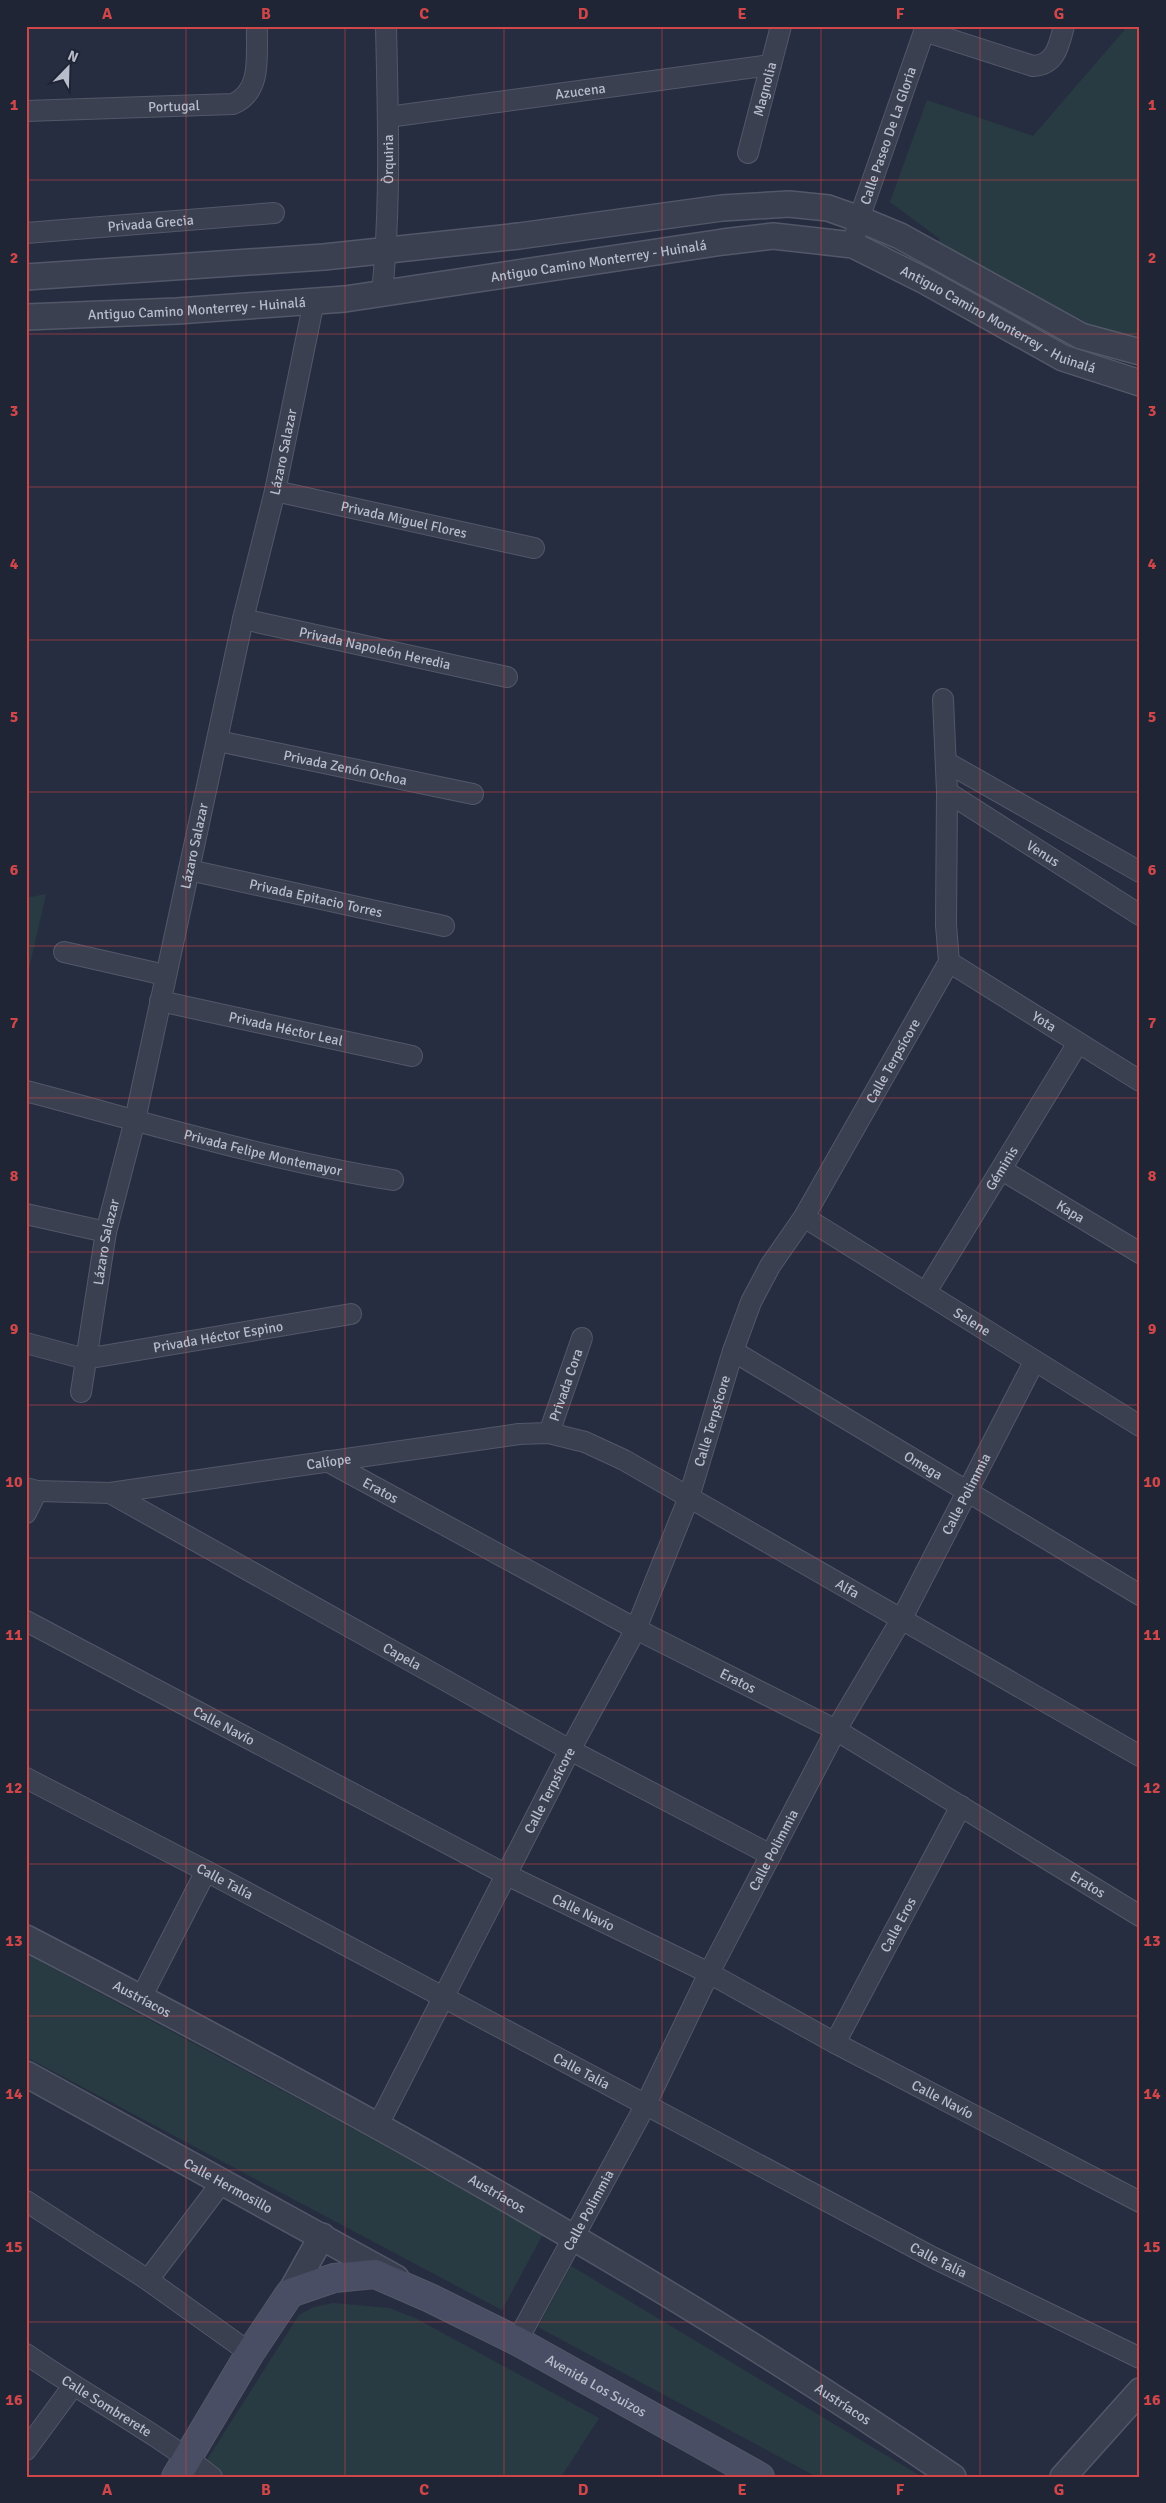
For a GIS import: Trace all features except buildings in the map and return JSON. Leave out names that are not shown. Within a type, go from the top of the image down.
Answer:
[{"type":"main road","name":"Avenida Los Suizos","points":[[290,2294],[334,2278],[375,2274],[430,2298],[517,2341],[760,2477]]},
{"type":"main road","points":[[182,2467],[250,2352],[290,2294]]},
{"type":"street","name":"Portugal","points":[[26,111],[233,104],[245,99],[251,91],[256,74],[257,26]]},
{"type":"street","name":"Òrquiria","points":[[382,293],[388,117],[386,26]]},
{"type":"street","name":"Magnolia","points":[[748,152],[781,26]]},
{"type":"street","points":[[925,28],[1033,66],[1042,66],[1050,62],[1055,54],[1064,26]]},
{"type":"street","name":"Calle Paseo De La Gloria","points":[[853,245],[860,219],[925,28]]},
{"type":"street","name":"Azucena","points":[[388,117],[771,65]]},
{"type":"street","name":"Antiguo Camino Monterrey - Huinalá","points":[[26,277],[324,257],[519,236],[722,208],[789,204],[828,208],[860,219],[900,236],[1081,336],[1140,352]]},
{"type":"street","points":[[722,208],[730,215],[732,224],[732,231],[723,242]]},
{"type":"street","name":"Privada Grecia","points":[[26,233],[274,213]]},
{"type":"street","name":"Antiguo Camino Monterrey - Huinalá","points":[[26,317],[177,311],[314,301],[382,293],[773,236],[853,245],[925,281],[1063,358],[1140,383]]},
{"type":"street","name":"Lázaro Salazar","points":[[81,1392],[106,1232],[135,1120],[165,975],[244,620],[275,491],[314,301]]},
{"type":"street","name":"Privada Miguel Flores","points":[[275,491],[534,548]]},
{"type":"street","name":"Privada Napoleón Heredia","points":[[244,620],[507,678]]},
{"type":"street","points":[[943,699],[947,792],[946,925],[949,962]]},
{"type":"street","name":"Privada Zenón Ochoa","points":[[218,742],[473,794]]},
{"type":"street","points":[[946,762],[1140,872]]},
{"type":"street","name":"Venus","points":[[947,792],[1140,915]]},
{"type":"street","name":"Privada Epitacio Torres","points":[[189,870],[444,926]]},
{"type":"street","points":[[64,952],[165,975]]},
{"type":"street","name":"Yota","points":[[949,962],[1140,1081]]},
{"type":"street","name":"Calle Terpsícore","points":[[378,2125],[570,1750],[636,1629],[689,1497],[733,1351],[751,1302],[770,1266],[804,1217],[949,962]]},
{"type":"street","name":"Privada Héctor Leal","points":[[160,1001],[412,1056]]},
{"type":"street","name":"Géminis","points":[[926,1292],[1078,1043]]},
{"type":"street","name":"Privada Felipe Montemayor","points":[[26,1091],[265,1155],[337,1171],[393,1180]]},
{"type":"street","name":"Kapa","points":[[1002,1170],[1140,1253]]},
{"type":"street","points":[[26,1214],[106,1232]]},
{"type":"street","name":"Selene","points":[[804,1217],[926,1292],[1034,1362],[1140,1426]]},
{"type":"street","name":"Privada Héctor Espino","points":[[85,1359],[351,1314]]},
{"type":"street","name":"Privada Cora","points":[[549,1433],[582,1338]]},
{"type":"street","points":[[26,1343],[85,1359]]},
{"type":"street","name":"Omega","points":[[733,1351],[1140,1595]]},
{"type":"street","name":"Calle Polimmia","points":[[517,2341],[646,2106],[709,1973],[836,1730],[901,1620],[1034,1362]]},
{"type":"street","name":"Calíope","points":[[110,1493],[493,1437],[549,1433]]},
{"type":"street","name":"Alfa","points":[[549,1433],[586,1442],[624,1460],[1140,1756]]},
{"type":"street","name":"Eratos","points":[[327,1461],[636,1629],[836,1730],[1140,1916]]},
{"type":"street","points":[[26,1513],[32,1489]]},
{"type":"street","name":"Capela","points":[[32,1489],[110,1493],[570,1750],[771,1855]]},
{"type":"street","name":"Calle Navío","points":[[26,1621],[507,1875],[709,1973],[835,2044],[1140,2202]]},
{"type":"street","name":"Calle Talía","points":[[26,1778],[206,1871],[934,2258],[1140,2358]]},
{"type":"street","name":"Calle Eros","points":[[835,2044],[961,1806]]},
{"type":"street","points":[[141,1998],[206,1871]]},
{"type":"street","name":"Austríacos","points":[[26,1938],[378,2125],[575,2237],[835,2396],[953,2477]]},
{"type":"street","name":"Calle Hermosillo","points":[[26,2074],[322,2236],[430,2298]]},
{"type":"street","points":[[148,2280],[222,2182]]},
{"type":"street","points":[[26,2201],[148,2280],[250,2352]]},
{"type":"street","points":[[290,2294],[322,2236]]},
{"type":"street","name":"Calle Sombrerete","points":[[26,2354],[73,2386],[182,2467],[212,2477]]},
{"type":"street","points":[[26,2450],[73,2386]]},
{"type":"street","points":[[1063,2477],[1140,2391]]},
{"type":"shaded area","points":[[1128,26],[1140,26],[1140,359],[929,256],[940,239],[890,202],[927,100],[1033,136]]},
{"type":"shaded area","points":[[46,894],[26,982],[26,898]]},
{"type":"shaded area","points":[[26,1954],[330,2116],[543,2234],[502,2310],[26,2057]]},
{"type":"shaded area","points":[[571,2266],[922,2477],[817,2477],[538,2327]]},
{"type":"shaded area","points":[[333,2303],[389,2308],[415,2318],[599,2418],[561,2477],[224,2477],[205,2463],[299,2315],[314,2307]]}]
